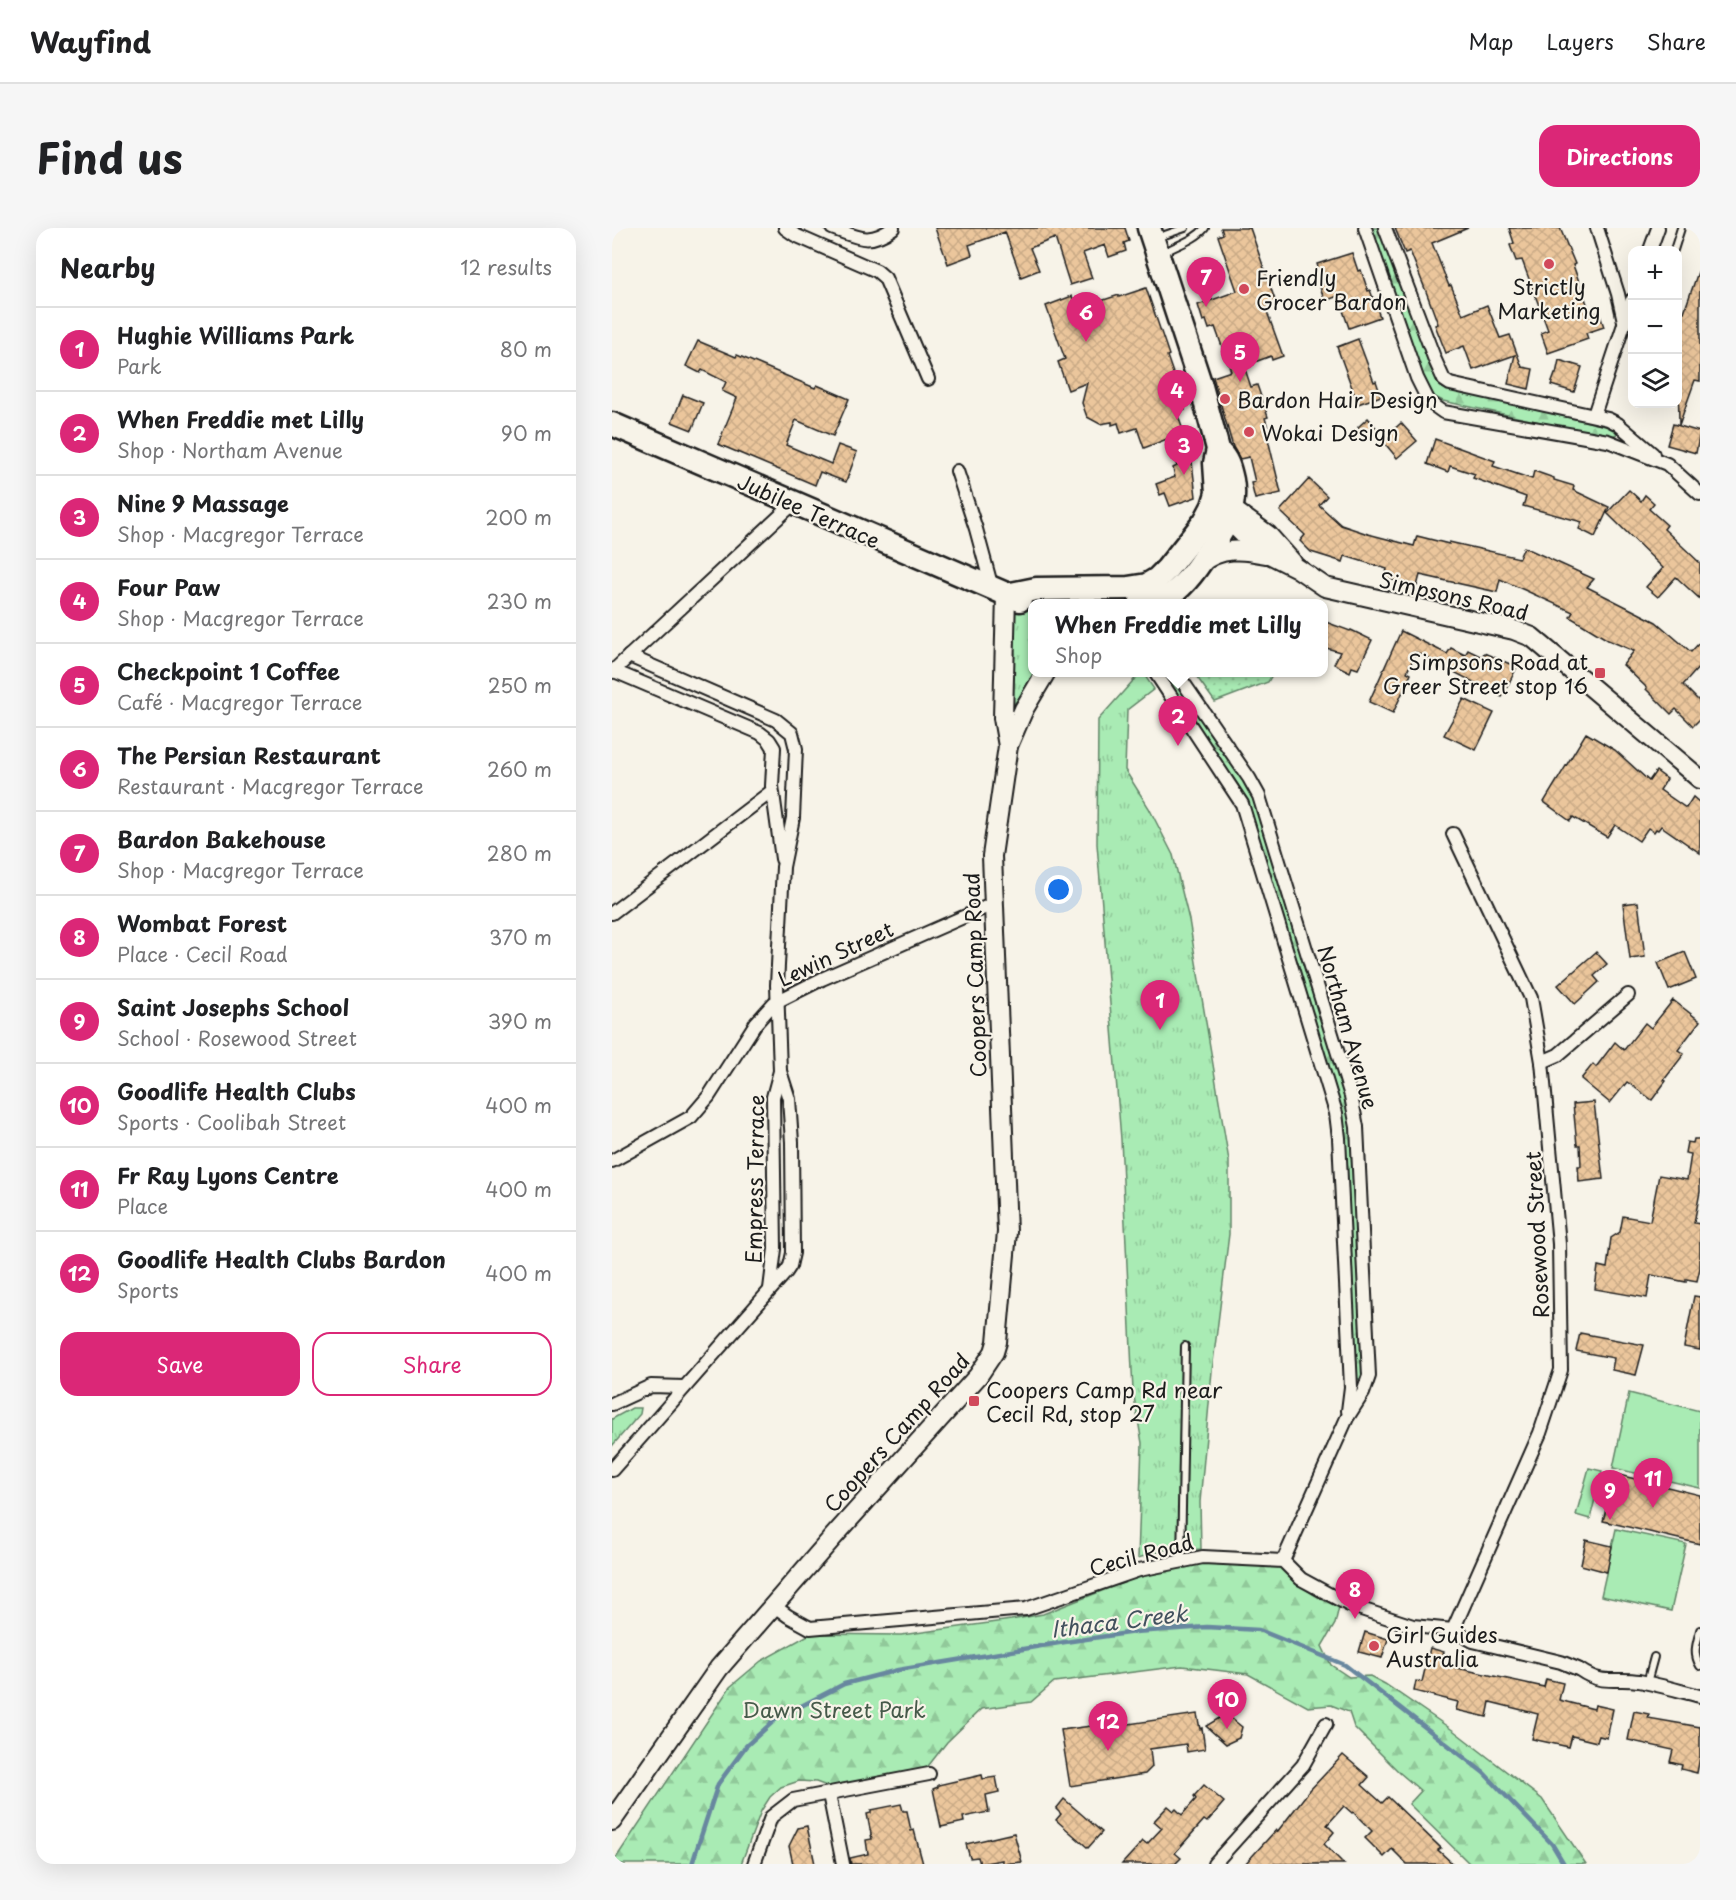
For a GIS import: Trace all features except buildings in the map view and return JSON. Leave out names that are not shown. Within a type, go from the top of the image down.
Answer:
[{"type":"highway","points":[[1153,241],[1201,386],[1218,449],[1215,459],[1217,488],[1223,508],[1198,565],[1186,580],[1169,596],[1162,599]]},
{"type":"highway","name":"Jubilee Terrace","points":[[612,424],[1028,603]]},
{"type":"highway","points":[[1133,599],[1147,585],[1161,576],[1205,521],[1223,508]]},
{"type":"highway","points":[[999,592],[1036,589],[1123,599]]},
{"type":"main road","name":"Simpsons Road","points":[[1223,508],[1245,536],[1270,555],[1297,568],[1325,587],[1514,630],[1532,637],[1700,779]]},
{"type":"main road","name":"Simpsons Road","points":[[1223,508],[1268,535],[1297,568]]},
{"type":"main road","points":[[1198,565],[1226,551],[1243,550],[1270,555]]},
{"type":"main road","name":"Coopers Camp Road","points":[[999,592],[1003,718],[1008,746]]},
{"type":"main road","name":"Coopers Camp Road","points":[[612,1821],[719,1668],[978,1376],[994,1352],[1000,1325],[1007,1232],[992,856],[1008,746],[1024,709],[1043,677]]},
{"type":"street","points":[[784,228],[877,271],[885,278],[928,379]]},
{"type":"street","points":[[832,228],[863,239],[878,238],[893,228]]},
{"type":"street","points":[[1365,228],[1417,378],[1423,393],[1434,407],[1443,412],[1468,418],[1603,439],[1661,461]]},
{"type":"street","points":[[1385,228],[1444,380],[1450,384],[1608,419],[1618,424],[1661,461],[1676,470],[1700,494]]},
{"type":"street","points":[[1594,415],[1628,317],[1618,294],[1597,228]]},
{"type":"street","points":[[1651,246],[1658,228]]},
{"type":"street","points":[[957,471],[999,592]]},
{"type":"street","points":[[613,671],[794,503]]},
{"type":"street","name":"Empress Terrace","points":[[612,654],[628,658],[776,720],[792,733],[796,748],[793,818],[783,867],[778,975],[780,1071],[789,1099],[791,1120],[793,1253],[788,1269],[612,1470]]},
{"type":"street","name":"Empress Terrace","points":[[613,671],[765,736],[774,748],[772,791],[783,867]]},
{"type":"street","name":"Northam Avenue","points":[[1158,677],[1242,804],[1336,1113],[1351,1387],[1347,1418]]},
{"type":"street","name":"Northam Avenue","points":[[1179,677],[1259,796],[1354,1109],[1358,1137],[1369,1376],[1363,1393],[1347,1418],[1282,1561]]},
{"type":"street","points":[[612,914],[772,791]]},
{"type":"street","name":"Rosewood Street","points":[[1453,834],[1531,998],[1542,1062],[1559,1244],[1561,1370],[1540,1433],[1454,1630]]},
{"type":"street","name":"Lewin Street","points":[[612,1161],[691,1117],[709,1096],[759,1018],[778,1001],[993,904]]},
{"type":"street","points":[[1542,1062],[1558,1055],[1628,995]]},
{"type":"street","name":"Empress Terrace","points":[[770,1289],[775,1249],[773,1097],[780,1071]]},
{"type":"street","points":[[612,1404],[654,1385],[684,1387]]},
{"type":"street","name":"Cecil Road","points":[[773,1605],[810,1628],[993,1613],[1026,1609],[1139,1570],[1180,1561],[1203,1557],[1282,1561]]},
{"type":"street","points":[[1282,1561],[1301,1579],[1349,1605],[1413,1626],[1454,1630],[1473,1641],[1561,1662],[1600,1680],[1643,1682],[1700,1696]]},
{"type":"street","points":[[1214,1864],[1303,1765],[1326,1724]]},
{"type":"street","points":[[754,1864],[771,1817],[793,1800],[929,1774]]},
{"type":"street","points":[[829,1794],[843,1864]]},
{"type":"lane","points":[[1153,241],[1185,228]]},
{"type":"lane","points":[[1196,228],[1199,236]]},
{"type":"lane","points":[[1153,241],[1180,243],[1199,236],[1205,228]]},
{"type":"lane","points":[[1675,246],[1681,228]]},
{"type":"lane","points":[[1180,1561],[1185,1346]]},
{"type":"lane","points":[[1700,1630],[1695,1650],[1695,1657],[1700,1666]]},
{"type":"lane","points":[[1643,1682],[1654,1657]]},
{"type":"green space","points":[[1370,228],[1383,228],[1429,365],[1442,388],[1610,427],[1617,434],[1609,437],[1443,401],[1435,397],[1425,384]]},
{"type":"green space","points":[[1028,607],[1028,677],[1034,677],[1012,707],[1014,614],[1017,610]]},
{"type":"green space","points":[[1136,677],[1146,677],[1154,689],[1127,710],[1125,770],[1149,808],[1173,855],[1189,920],[1229,1161],[1229,1234],[1212,1371],[1200,1502],[1201,1549],[1165,1550],[1138,1558],[1142,1443],[1133,1391],[1121,1139],[1097,844],[1098,720]]},
{"type":"green space","points":[[1163,677],[1173,677],[1254,798],[1351,1119],[1364,1377],[1361,1379],[1356,1376],[1344,1128],[1338,1100],[1247,801]]},
{"type":"green space","points":[[1197,677],[1271,677],[1268,682],[1215,702]]},
{"type":"green space","points":[[1629,1393],[1700,1411],[1700,1488],[1613,1468]]},
{"type":"green space","points":[[632,1408],[641,1408],[640,1414],[612,1446],[612,1419]]},
{"type":"green space","points":[[1589,1468],[1602,1471],[1590,1519],[1576,1515]]},
{"type":"green space","points":[[1616,1529],[1686,1544],[1671,1611],[1601,1596]]},
{"type":"green space","name":"Dawn Street Park","points":[[1201,1563],[1279,1565],[1306,1590],[1339,1607],[1335,1624],[1322,1646],[1331,1665],[1349,1677],[1370,1676],[1385,1684],[1454,1731],[1542,1799],[1586,1864],[1470,1864],[1409,1804],[1421,1791],[1354,1727],[1349,1712],[1331,1705],[1308,1707],[1248,1674],[1182,1666],[1054,1682],[1031,1702],[981,1709],[947,1742],[925,1770],[832,1788],[816,1782],[799,1781],[781,1787],[770,1797],[761,1811],[741,1864],[612,1864],[730,1687],[761,1661],[810,1634],[901,1635],[1011,1620],[1043,1614],[1140,1576]]},
{"type":"waterway","name":"Ithaca Creek","points":[[692,1864],[718,1784],[746,1746],[776,1719],[844,1684],[898,1670],[1065,1642],[1135,1632],[1207,1627],[1259,1630],[1345,1665],[1484,1773],[1552,1844],[1564,1864]]},
{"type":"place","name":"Strictly Marketing","points":[[1549,264]]},
{"type":"place","name":"Friendly Grocer Bardon","points":[[1244,289]]},
{"type":"place","name":"Bardon Bakehouse","points":[[1206,307]]},
{"type":"place","name":"The Persian Restaurant","points":[[1086,342]]},
{"type":"place","name":"Checkpoint 1 Coffee","points":[[1240,382]]},
{"type":"place","name":"Bardon Hair Design","points":[[1225,399]]},
{"type":"place","name":"Four Paw","points":[[1177,420]]},
{"type":"place","name":"Wokai Design","points":[[1249,432]]},
{"type":"place","name":"Nine 9 Massage","points":[[1184,475]]},
{"type":"place","name":"Simpsons Road at Greer Street stop 16","points":[[1600,673]]},
{"type":"place","name":"When Freddie met Lilly","points":[[1178,746]]},
{"type":"place","name":"Hughie Williams Park","points":[[1160,1030]]},
{"type":"place","name":"Coopers Camp Rd near Cecil Rd, stop 27","points":[[974,1401]]},
{"type":"place","name":"Fr Ray Lyons Centre","points":[[1653,1508]]},
{"type":"place","name":"Saint Josephs School","points":[[1610,1520]]},
{"type":"place","name":"Wombat Forest","points":[[1355,1619]]},
{"type":"place","name":"Girl Guides Australia","points":[[1374,1646]]},
{"type":"place","name":"Goodlife Health Clubs","points":[[1227,1729]]},
{"type":"place","name":"Goodlife Health Clubs Bardon","points":[[1108,1751]]}]
